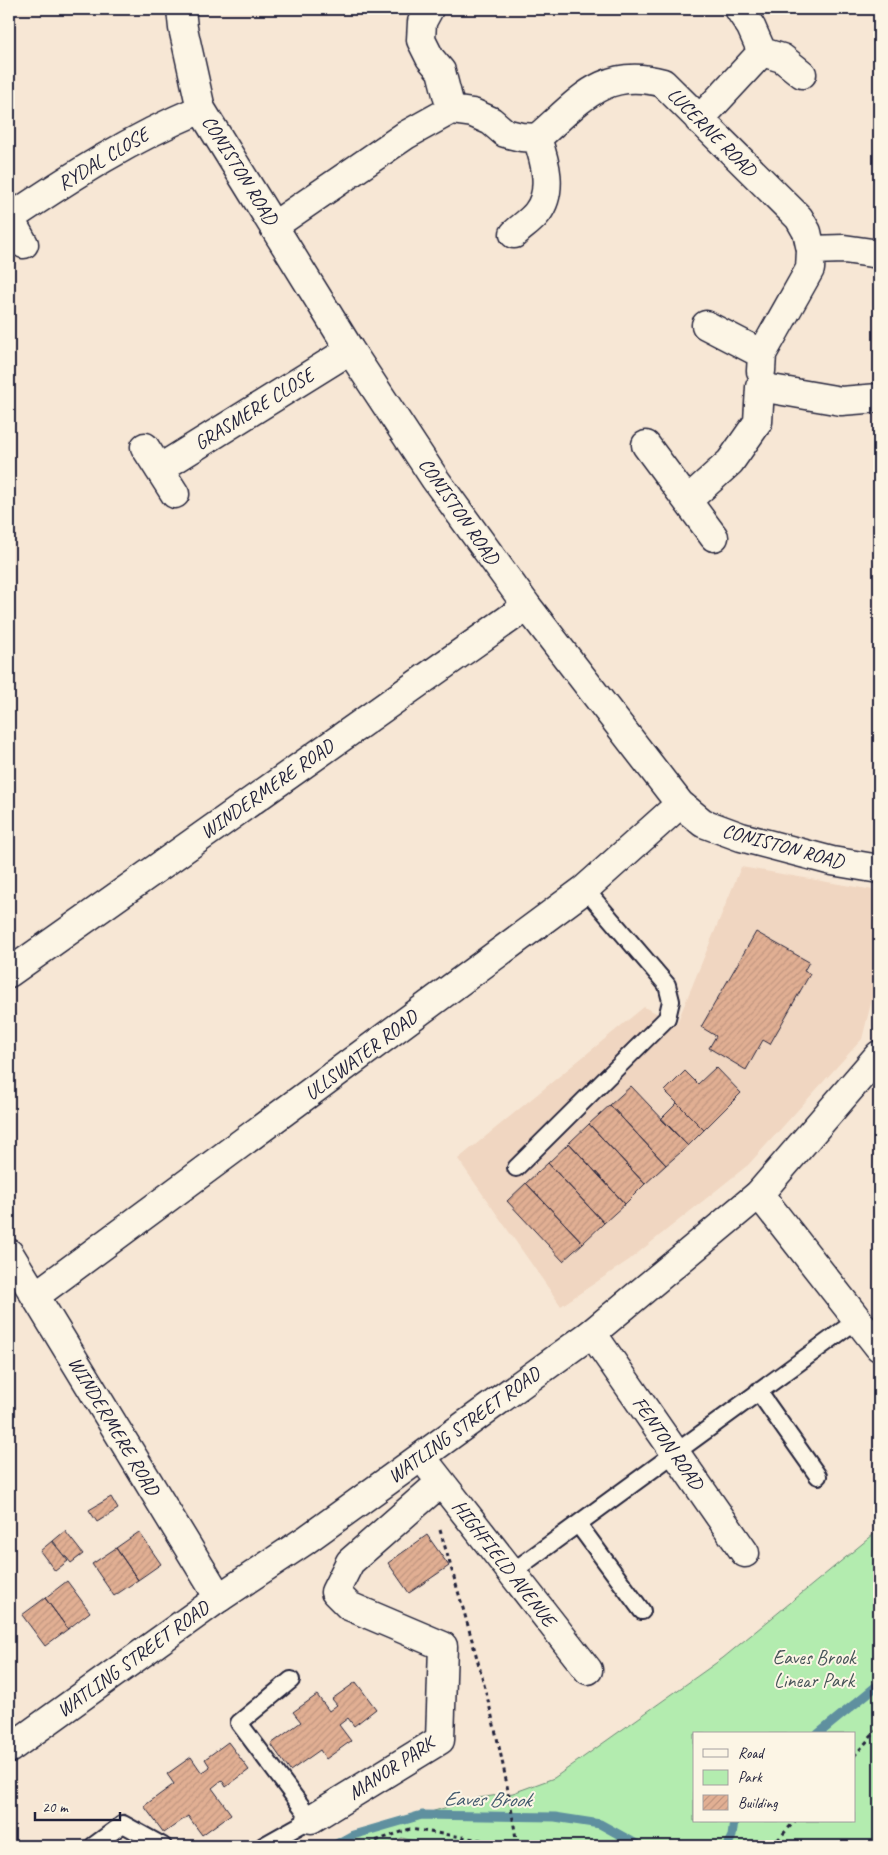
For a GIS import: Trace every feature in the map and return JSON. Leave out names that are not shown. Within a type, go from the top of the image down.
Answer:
[{"type":"street","name":"CONISTON ROAD","points":[[181,9],[183,28],[201,109],[275,225],[350,350],[435,479],[527,606],[680,804],[703,823],[741,837],[832,862],[879,869]]},
{"type":"street","points":[[429,9],[422,22],[420,40],[430,58],[441,71],[451,110]]},
{"type":"street","points":[[739,9],[751,28],[762,52],[782,58],[802,74]]},
{"type":"street","points":[[700,120],[762,52]]},
{"type":"street","name":"LUCERNE ROAD","points":[[537,138],[594,89],[618,79],[642,77],[663,83],[800,218],[807,232],[811,250],[810,269],[762,354],[758,422],[730,462],[688,500]]},
{"type":"street","name":"RYDAL CLOSE","points":[[24,244],[9,217],[98,160],[153,129],[201,109]]},
{"type":"street","points":[[275,225],[406,135],[451,110],[473,113],[491,122],[505,133],[537,138],[547,166],[546,189],[538,213],[514,234]]},
{"type":"street","points":[[811,250],[844,249],[879,254]]},
{"type":"street","points":[[706,325],[762,354]]},
{"type":"street","name":"GRASMERE CLOSE","points":[[175,494],[152,458],[350,350]]},
{"type":"street","points":[[760,387],[841,401],[879,398]]},
{"type":"street","points":[[646,446],[714,537]]},
{"type":"street","name":"WINDERMERE ROAD","points":[[9,973],[527,606]]},
{"type":"street","name":"ULLSWATER ROAD","points":[[35,1296],[585,889],[680,804]]},
{"type":"street","name":"WATLING STREET ROAD","points":[[9,1748],[218,1598],[306,1540],[592,1333],[759,1194],[879,1055]]},
{"type":"street","points":[[759,1194],[879,1347]]},
{"type":"street","name":"WINDERMERE ROAD","points":[[9,1253],[218,1598]]},
{"type":"street","name":"FENTON ROAD","points":[[592,1333],[745,1552]]},
{"type":"street","name":"HIGHFIELD AVENUE","points":[[422,1456],[588,1670]]},
{"type":"street","name":"MANOR PARK","points":[[312,1819],[440,1740],[443,1646],[349,1606],[335,1592],[350,1562],[441,1482]]},
{"type":"lane","points":[[516,1168],[667,1018],[670,1001],[667,985],[585,889]]},
{"type":"lane","points":[[512,1572],[856,1320]]},
{"type":"lane","points":[[758,1391],[818,1476]]},
{"type":"lane","points":[[578,1524],[642,1611]]},
{"type":"lane","points":[[291,1680],[239,1723],[312,1819]]},
{"type":"lane","name":"MANOR PARK","points":[[263,1846],[312,1819]]},
{"type":"lane","points":[[93,1846],[123,1824],[163,1846]]},
{"type":"path","points":[[856,1754],[879,1728]]},
{"type":"path","points":[[361,1846],[410,1829],[519,1846],[510,1798]]},
{"type":"path","points":[[772,1846],[794,1822]]},
{"type":"shaded area","points":[[741,867],[879,891],[879,971],[862,1039],[748,1165],[629,1260],[561,1306],[458,1159],[644,1007],[677,1023]]},
{"type":"shaded area","points":[[402,1838],[445,1846],[377,1846]]},
{"type":"green space","name":"Eaves Brook Linear Park","points":[[879,1530],[879,1846],[433,1846],[402,1838],[383,1846],[334,1846],[353,1835],[478,1798],[513,1793],[554,1778],[723,1658]]},
{"type":"building","points":[[756,932],[809,962],[804,971],[810,974],[770,1044],[763,1040],[746,1070],[709,1048],[716,1036],[701,1027]]},
{"type":"building","points":[[716,1067],[741,1093],[704,1130],[665,1091],[685,1071],[698,1084]]},
{"type":"building","points":[[631,1086],[688,1146],[666,1165],[610,1105]]},
{"type":"building","points":[[677,1103],[704,1130],[688,1146],[661,1119]]},
{"type":"building","points":[[610,1105],[666,1165],[645,1184],[589,1124]]},
{"type":"building","points":[[589,1124],[645,1184],[625,1204],[569,1143]]},
{"type":"building","points":[[569,1143],[625,1204],[604,1223],[548,1163]]},
{"type":"building","points":[[548,1163],[604,1223],[583,1243],[526,1183]]},
{"type":"building","points":[[526,1183],[583,1243],[563,1261],[507,1201]]},
{"type":"building","points":[[111,1497],[118,1509],[97,1522],[89,1510]]},
{"type":"building","points":[[65,1531],[83,1554],[71,1563],[53,1541]]},
{"type":"building","points":[[139,1532],[161,1564],[138,1580],[116,1548]]},
{"type":"building","points":[[427,1535],[449,1566],[409,1593],[388,1563]]},
{"type":"building","points":[[52,1541],[68,1561],[55,1571],[40,1551]]},
{"type":"building","points":[[116,1548],[138,1580],[114,1596],[92,1564]]},
{"type":"building","points":[[67,1581],[90,1612],[68,1629],[45,1598]]},
{"type":"building","points":[[45,1598],[68,1629],[45,1646],[22,1615]]},
{"type":"building","points":[[356,1682],[376,1709],[354,1726],[348,1718],[339,1725],[351,1741],[326,1759],[320,1750],[290,1771],[271,1744],[301,1722],[293,1712],[317,1695],[329,1711],[337,1705],[332,1699]]},
{"type":"building","points":[[228,1742],[249,1770],[226,1787],[222,1780],[212,1788],[231,1814],[202,1835],[188,1816],[164,1833],[144,1806],[174,1784],[167,1774],[191,1757],[202,1773],[210,1767],[205,1759]]},
{"type":"waterway","name":"Eaves Brook","points":[[820,1732],[879,1684]]},
{"type":"waterway","name":"Eaves Brook","points":[[333,1846],[353,1835],[422,1815],[555,1817],[600,1824],[640,1846]]},
{"type":"waterway","name":"Eaves Brook","points":[[727,1846],[732,1836],[734,1822]]}]
